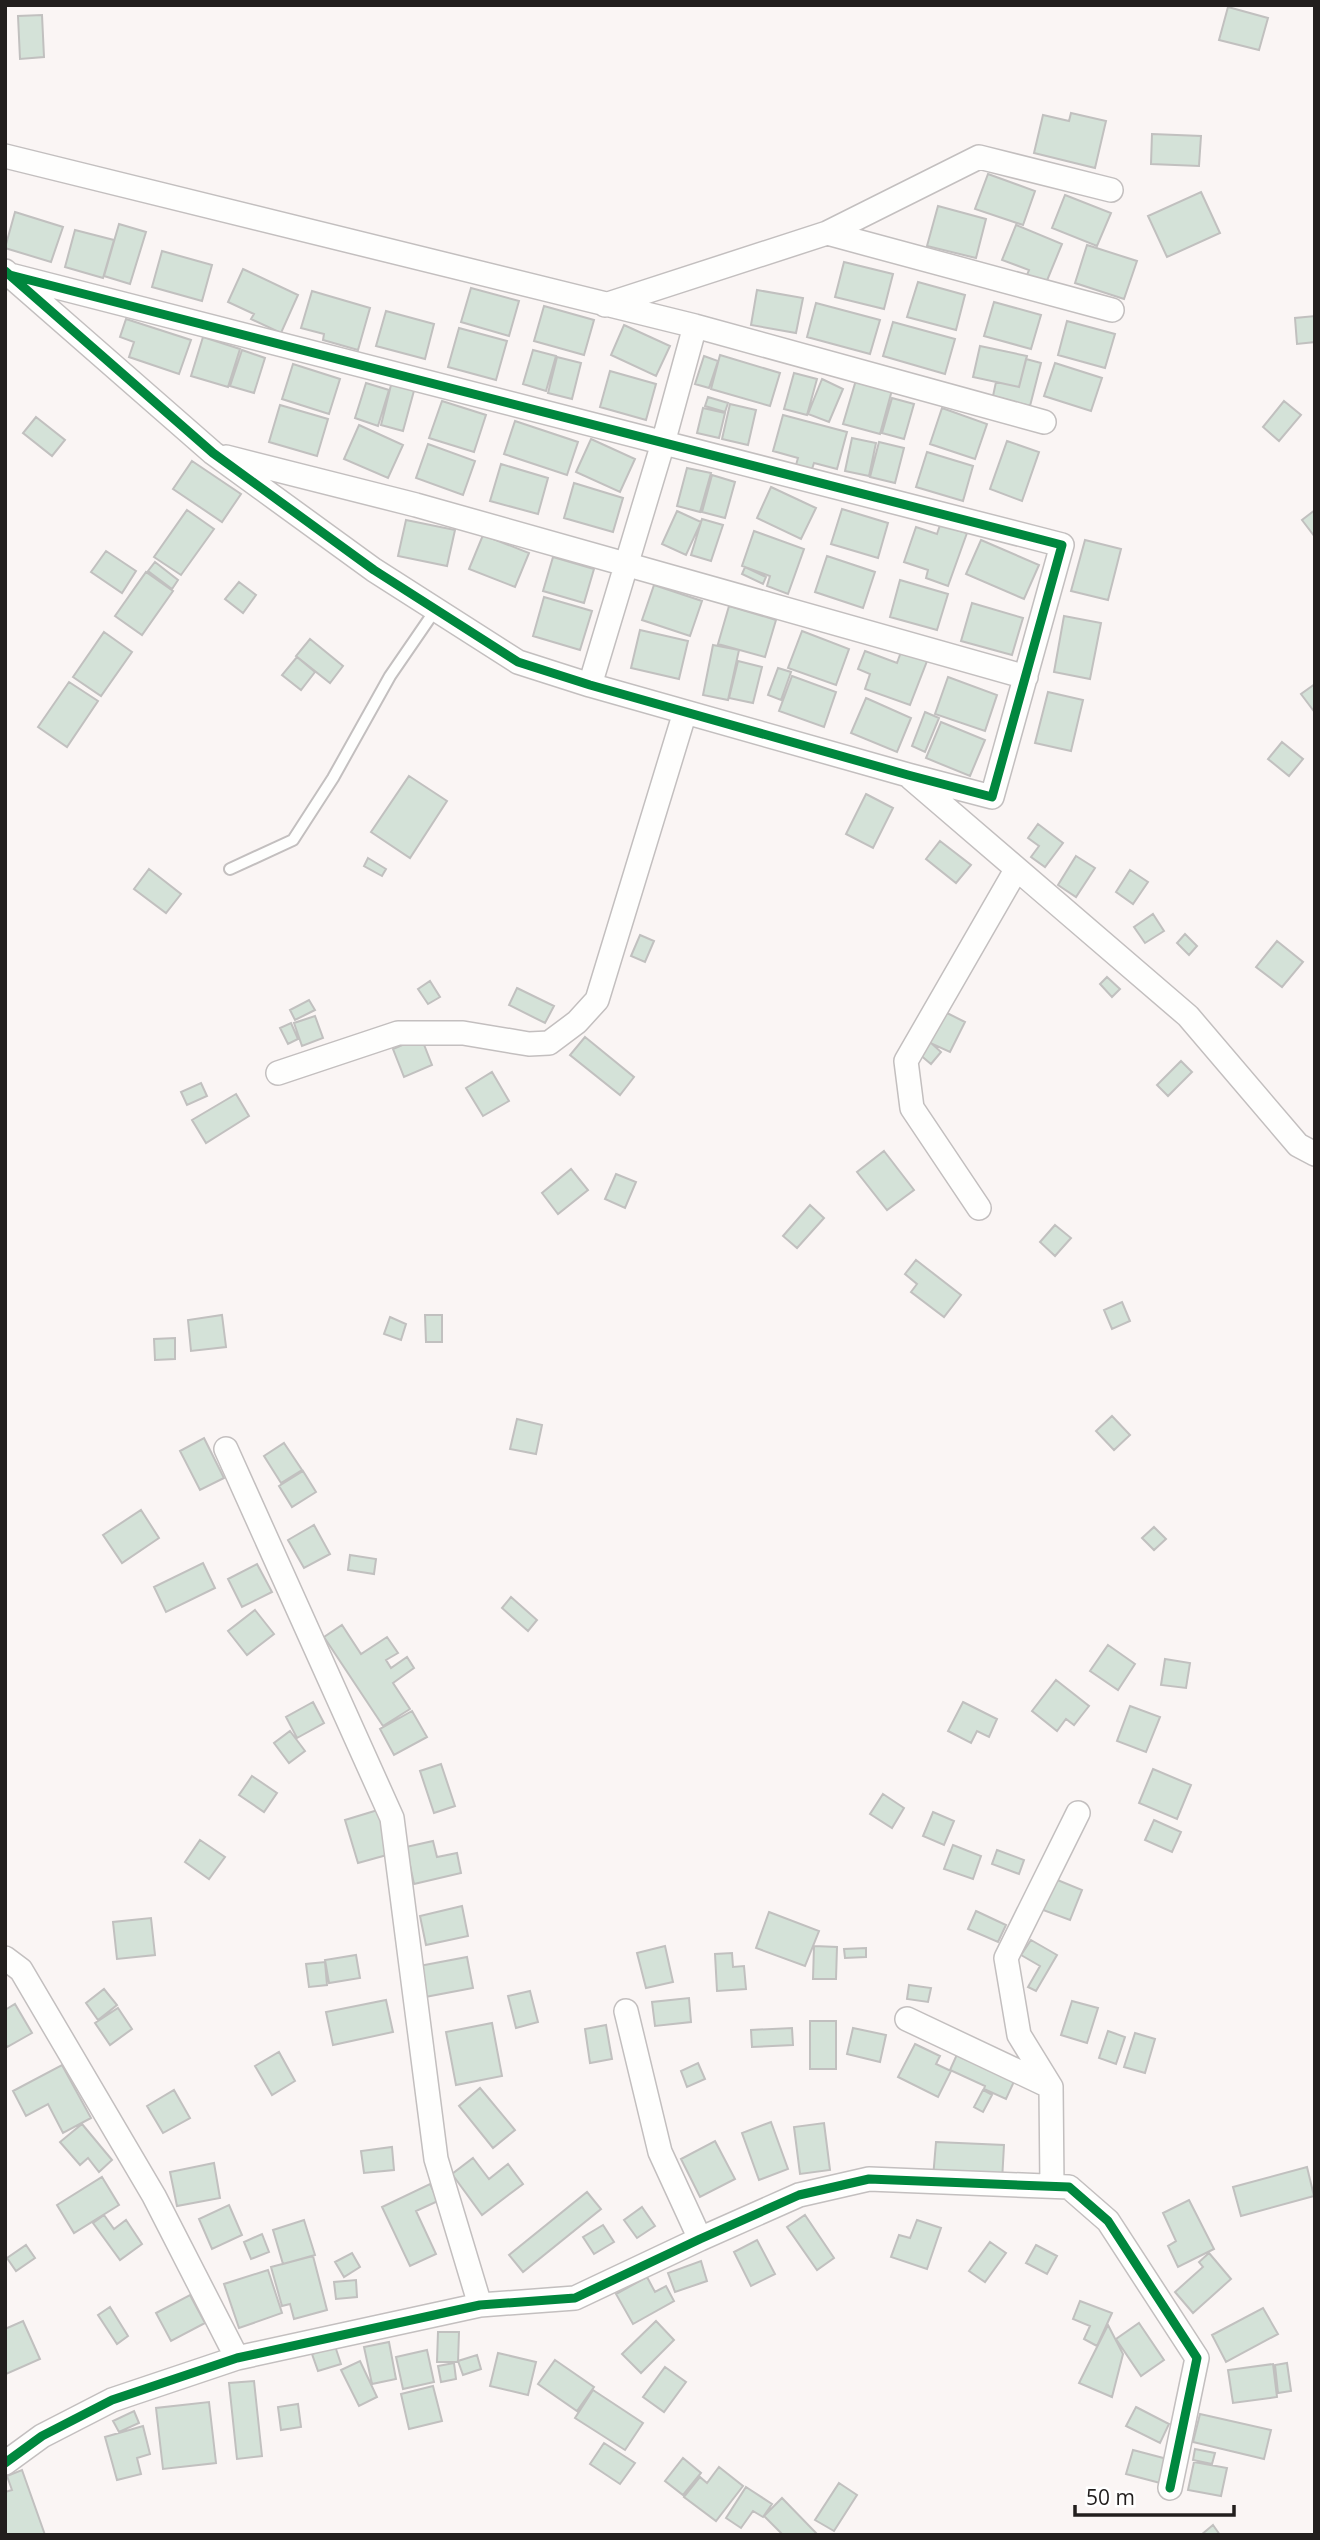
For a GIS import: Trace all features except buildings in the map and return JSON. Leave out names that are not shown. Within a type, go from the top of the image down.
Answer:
[{"type":"street","points":[[5,156],[695,326],[1044,422]]},
{"type":"street","points":[[605,305],[827,233],[979,158],[1111,190]]},
{"type":"street","points":[[827,233],[1112,310]]},
{"type":"street","points":[[8,273],[1062,545],[992,797],[590,685],[518,662],[374,569],[213,453],[8,273]]},
{"type":"street","points":[[590,685],[663,443],[695,326]]},
{"type":"street","points":[[213,453],[416,505],[1026,677]]},
{"type":"street","points":[[278,1073],[398,1033],[463,1033],[529,1044],[549,1043],[577,1022],[597,1000],[685,712]]},
{"type":"street","points":[[908,775],[1188,1016],[1298,1145],[1315,1154]]},
{"type":"street","points":[[979,1208],[912,1108],[906,1061],[1016,870]]},
{"type":"street","points":[[226,1449],[392,1818],[436,2159],[480,2305]]},
{"type":"street","points":[[1052,2186],[1051,2087],[1019,2035],[1006,1958],[1078,1812]]},
{"type":"street","points":[[5,1958],[21,1970],[154,2196],[237,2358]]},
{"type":"street","points":[[626,2011],[660,2152],[700,2239]]},
{"type":"street","points":[[907,2019],[1051,2087]]},
{"type":"street","points":[[5,2463],[42,2435],[112,2400],[237,2358],[480,2305],[575,2298],[799,2195],[869,2179],[1069,2187],[1108,2221],[1197,2358],[1170,2488]]},
{"type":"lane","points":[[230,869],[293,840],[333,778],[390,676],[436,609]]},
{"type":"cycle path","points":[[5,271],[213,453],[374,570],[518,662],[590,685],[992,797],[1062,545],[10,275]]},
{"type":"cycle path","points":[[5,2463],[42,2436],[112,2400],[237,2358],[480,2305],[575,2298],[799,2195],[869,2179],[1069,2187],[1108,2221],[1197,2358],[1170,2488]]}]
